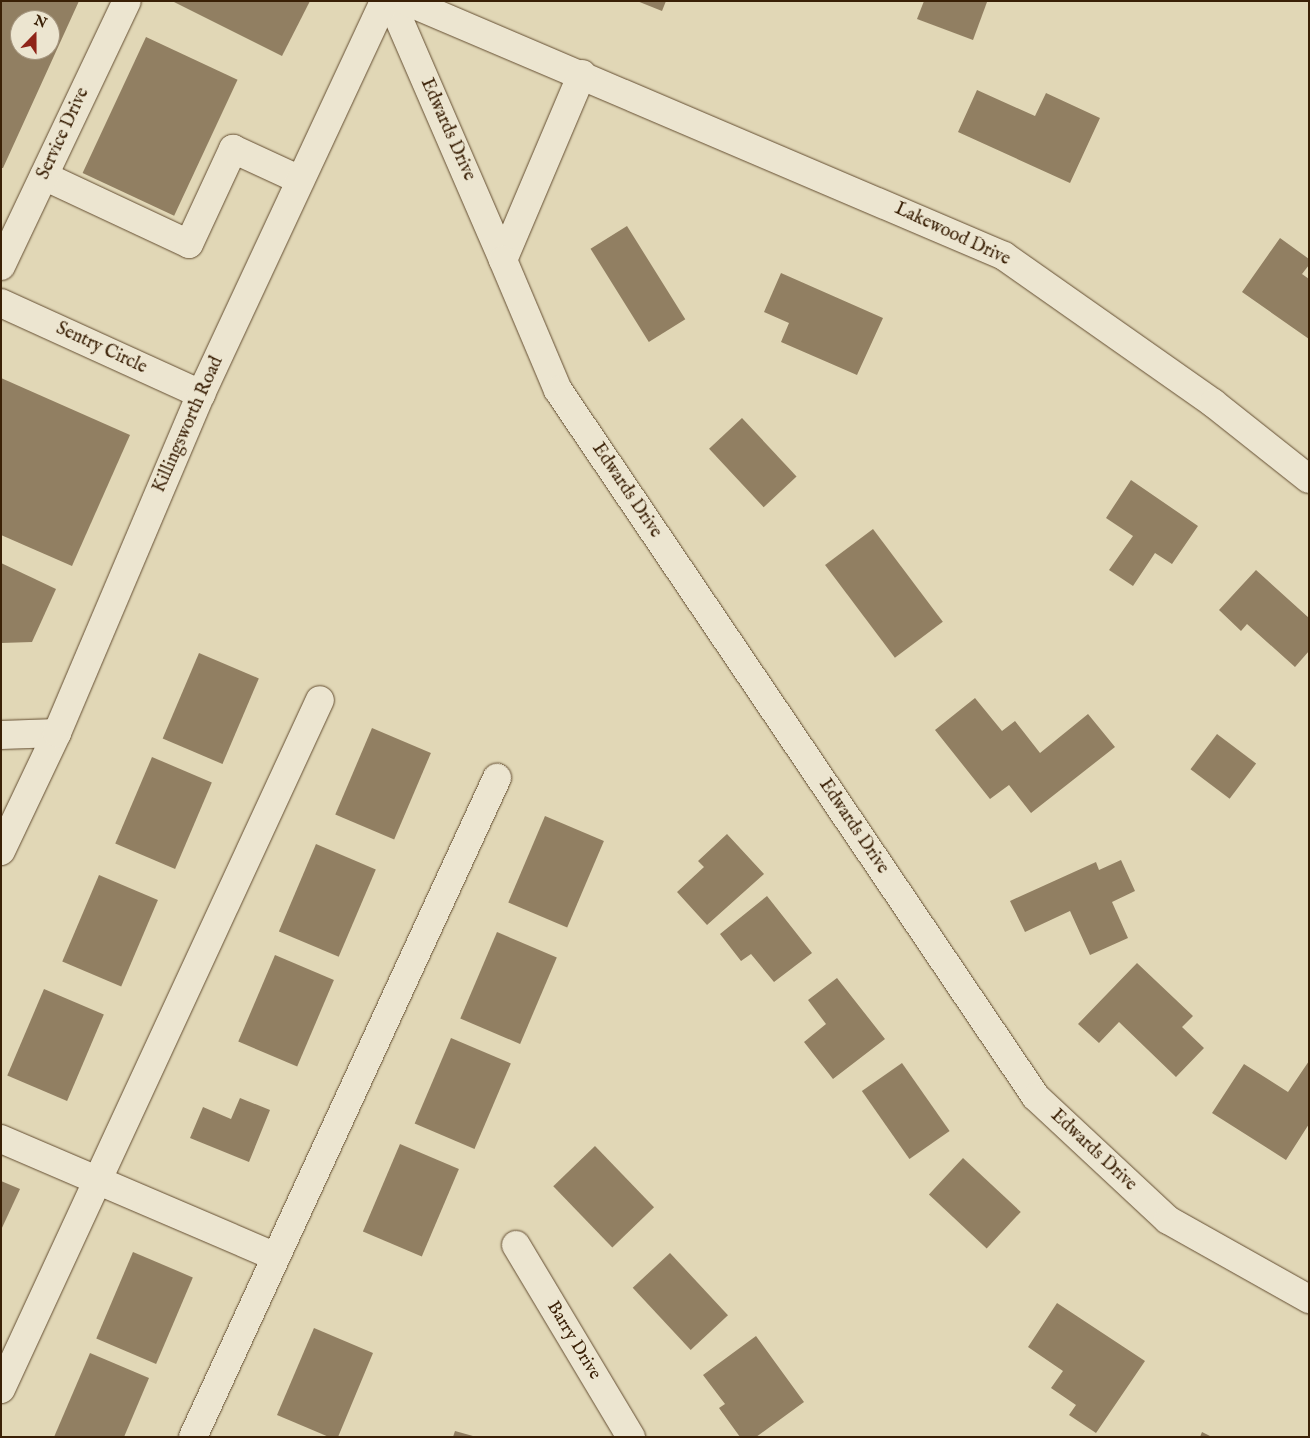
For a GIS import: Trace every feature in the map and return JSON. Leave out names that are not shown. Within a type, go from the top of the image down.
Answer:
[{"type":"street","name":"Service Drive","points":[[1,266],[127,1]]},
{"type":"street","name":"Killingsworth Road","points":[[1,851],[58,733],[201,394],[384,1]]},
{"type":"street","name":"Edwards Drive","points":[[391,1],[504,260],[558,390],[1036,1097],[1168,1220],[1309,1299]]},
{"type":"street","name":"Lakewood Drive","points":[[406,1],[582,74],[1004,256],[1214,402],[1309,479]]},
{"type":"street","points":[[504,260],[582,74]]},
{"type":"street","points":[[44,176],[189,244],[233,149],[300,180]]},
{"type":"street","name":"Sentry Circle","points":[[1,303],[201,394]]},
{"type":"street","points":[[1,1389],[320,700]]},
{"type":"street","points":[[1,735],[58,733]]},
{"type":"street","points":[[193,1437],[497,778]]},
{"type":"street","points":[[1,1138],[276,1257]]},
{"type":"street","name":"Barry Drive","points":[[516,1245],[630,1437]]},
{"type":"building","points":[[1,1],[79,1],[60,43],[60,10],[10,10],[10,60],[52,60],[3,168],[1,168]]},
{"type":"building","points":[[172,1],[310,1],[282,56]]},
{"type":"building","points":[[637,1],[666,1],[662,11]]},
{"type":"building","points":[[924,1],[987,2],[973,40],[917,19]]},
{"type":"building","points":[[146,37],[238,80],[174,216],[83,173]]},
{"type":"building","points":[[977,90],[1035,116],[1046,93],[1100,118],[1070,183],[958,132]]},
{"type":"building","points":[[627,226],[685,319],[649,342],[591,249]]},
{"type":"building","points":[[1280,238],[1309,259],[1309,265],[1302,274],[1309,279],[1309,339],[1242,292]]},
{"type":"building","points":[[781,273],[883,318],[857,375],[781,342],[789,323],[764,312]]},
{"type":"building","points":[[1,378],[130,435],[72,566],[1,535]]},
{"type":"building","points":[[742,418],[797,477],[764,507],[709,449]]},
{"type":"building","points":[[1131,480],[1198,526],[1172,564],[1155,553],[1133,586],[1109,570],[1133,536],[1106,518]]},
{"type":"building","points":[[873,529],[943,622],[895,658],[825,565]]},
{"type":"building","points":[[1,563],[56,589],[32,642],[1,643]]},
{"type":"building","points":[[1256,570],[1309,618],[1309,651],[1295,667],[1247,624],[1241,631],[1219,610]]},
{"type":"building","points":[[199,653],[259,678],[222,764],[163,739]]},
{"type":"building","points":[[975,698],[1002,731],[1015,721],[1040,753],[1088,714],[1115,747],[1031,813],[1009,785],[990,799],[935,730]]},
{"type":"building","points":[[372,728],[431,753],[394,840],[335,815]]},
{"type":"building","points":[[1217,734],[1256,763],[1230,799],[1191,769]]},
{"type":"building","points":[[152,757],[212,782],[175,869],[115,844]]},
{"type":"building","points":[[545,816],[604,841],[567,928],[508,903]]},
{"type":"building","points":[[727,834],[764,874],[707,925],[677,892],[704,867],[698,861]]},
{"type":"building","points":[[316,844],[376,869],[339,957],[279,931]]},
{"type":"building","points":[[1121,860],[1135,891],[1112,902],[1128,938],[1090,955],[1070,911],[1025,932],[1010,901],[1096,862],[1099,870]]},
{"type":"building","points":[[99,875],[158,900],[121,987],[62,962]]},
{"type":"building","points":[[767,896],[812,953],[774,982],[751,954],[741,961],[720,934]]},
{"type":"building","points":[[497,932],[557,957],[520,1044],[460,1019]]},
{"type":"building","points":[[275,955],[334,980],[297,1067],[238,1042]]},
{"type":"building","points":[[1137,963],[1193,1016],[1182,1027],[1204,1048],[1176,1077],[1119,1022],[1099,1043],[1078,1024]]},
{"type":"building","points":[[837,978],[885,1039],[833,1079],[804,1042],[826,1024],[808,1000]]},
{"type":"building","points":[[44,989],[104,1014],[67,1101],[7,1076]]},
{"type":"building","points":[[451,1038],[511,1063],[474,1149],[415,1124]]},
{"type":"building","points":[[1309,1061],[1309,1124],[1286,1160],[1212,1113],[1244,1064],[1288,1092]]},
{"type":"building","points":[[902,1063],[950,1131],[909,1159],[862,1091]]},
{"type":"building","points":[[240,1098],[270,1110],[249,1162],[190,1138],[203,1107],[231,1119]]},
{"type":"building","points":[[400,1144],[459,1169],[422,1256],[363,1231]]},
{"type":"building","points":[[595,1146],[654,1207],[612,1247],[553,1186]]},
{"type":"building","points":[[963,1158],[1021,1212],[987,1248],[929,1195]]},
{"type":"building","points":[[1,1181],[20,1189],[1,1230]]},
{"type":"building","points":[[133,1252],[193,1277],[156,1364],[96,1339]]},
{"type":"building","points":[[670,1253],[728,1315],[691,1350],[633,1288]]},
{"type":"building","points":[[1057,1303],[1145,1361],[1096,1433],[1069,1415],[1076,1405],[1051,1388],[1063,1371],[1028,1347]]},
{"type":"building","points":[[314,1328],[373,1353],[338,1437],[329,1437],[277,1415]]},
{"type":"building","points":[[756,1336],[804,1402],[756,1437],[740,1437],[719,1408],[725,1404],[703,1375]]},
{"type":"building","points":[[90,1353],[149,1378],[124,1437],[54,1437]]},
{"type":"building","points":[[455,1431],[473,1436],[473,1437],[453,1437]]},
{"type":"building","points":[[1202,1432],[1212,1437],[1200,1437]]}]
